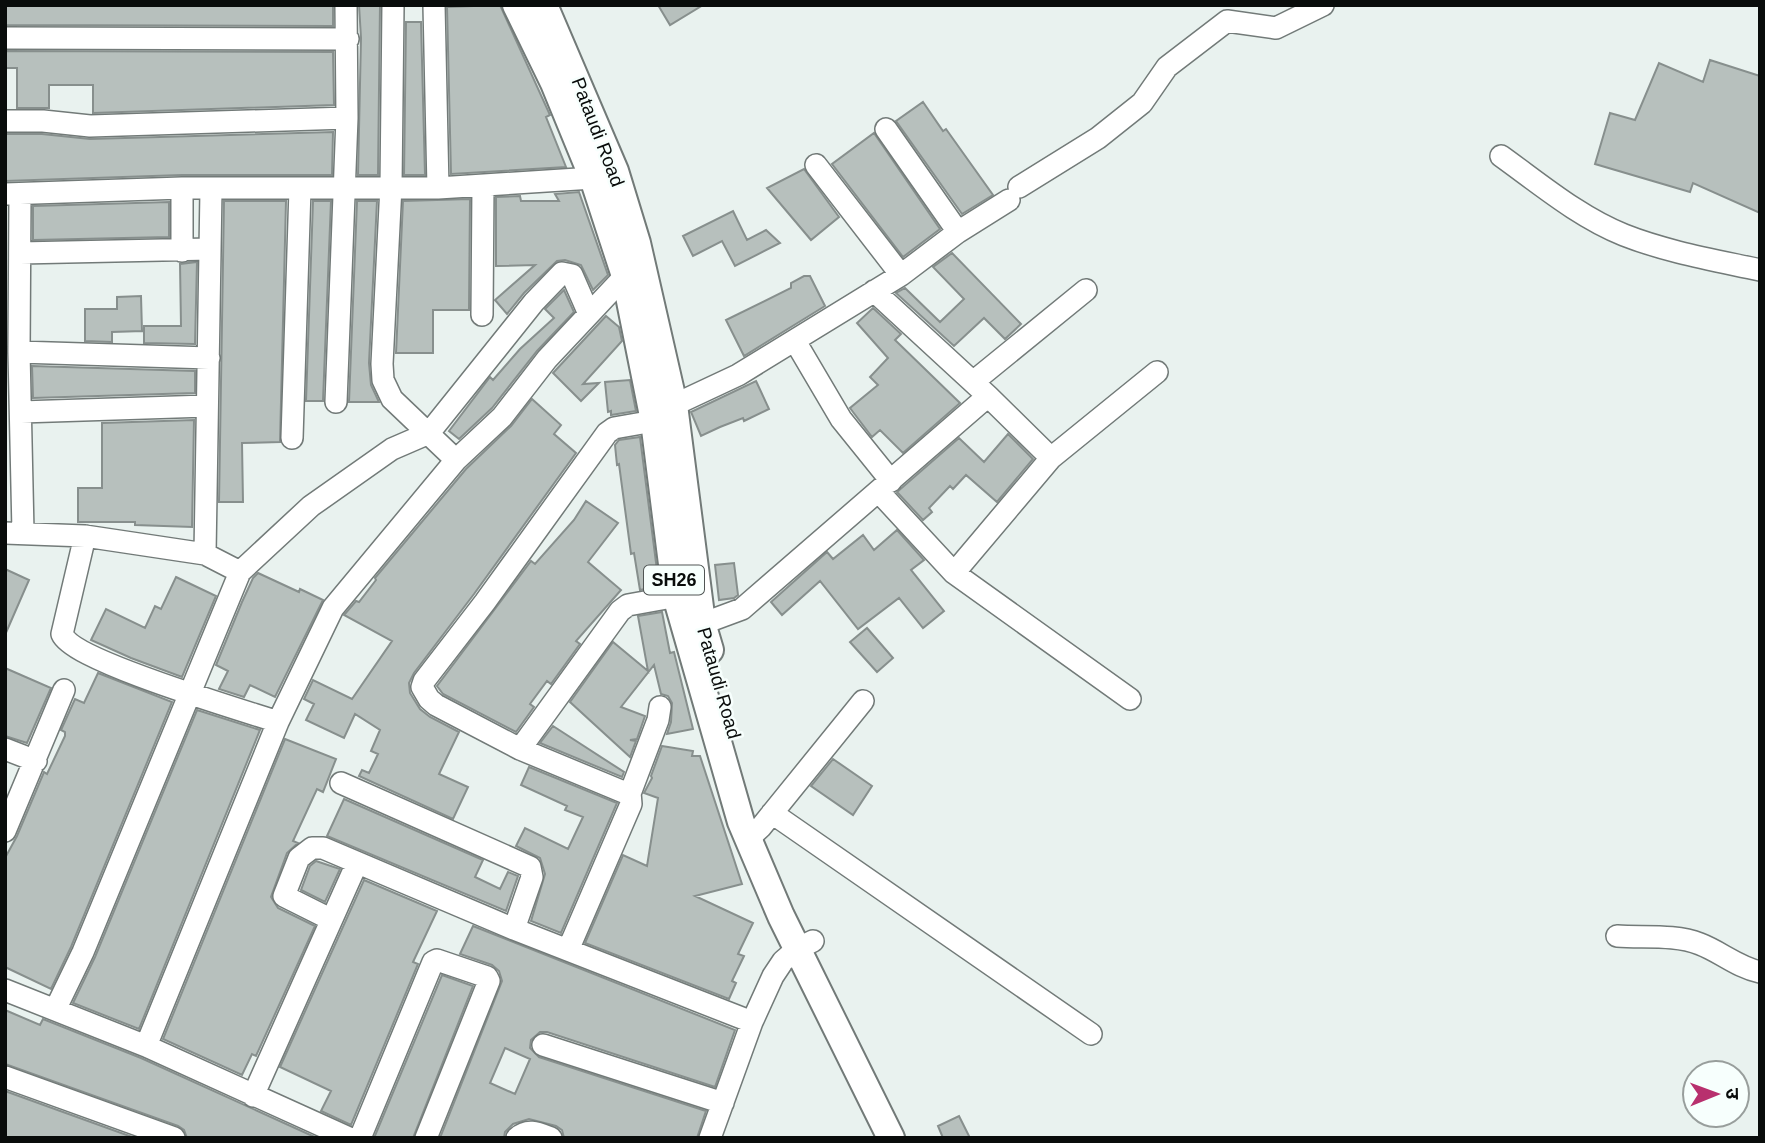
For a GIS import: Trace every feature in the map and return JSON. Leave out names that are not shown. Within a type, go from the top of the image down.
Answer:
[{"type":"main road","name":"SH26","points":[[516,5],[554,83],[604,174],[625,276],[660,411],[687,594],[741,822],[760,826],[805,945],[891,1138]]},
{"type":"main road","name":"Pataudi Road","points":[[544,5],[604,174],[638,243],[660,411]]},
{"type":"main road","name":"SH26","points":[[805,945],[910,1138]]},
{"type":"street","points":[[336,402],[347,118],[346,5]]},
{"type":"street","points":[[393,5],[391,186],[383,380],[392,399],[456,460]]},
{"type":"street","points":[[434,5],[438,187]]},
{"type":"street","points":[[630,792],[624,793],[520,749],[436,705],[424,693],[422,687],[607,433],[738,375],[901,275],[958,232],[1098,138],[1142,103],[1167,67],[1227,21],[1276,28],[1323,5]]},
{"type":"street","points":[[5,38],[348,39]]},
{"type":"street","points":[[5,121],[43,121],[90,126],[347,118]]},
{"type":"street","points":[[886,129],[958,232]]},
{"type":"street","points":[[1501,156],[1575,209],[1622,234],[1661,247],[1760,270]]},
{"type":"street","points":[[816,165],[901,275]]},
{"type":"street","points":[[240,572],[205,554],[85,536],[14,533],[21,412],[20,253],[12,194],[182,188],[211,190],[483,186],[604,174]]},
{"type":"street","points":[[482,315],[483,186]]},
{"type":"street","points":[[182,188],[182,251]]},
{"type":"street","points":[[292,438],[300,189]]},
{"type":"street","points":[[205,554],[211,190]]},
{"type":"street","points":[[20,253],[210,249]]},
{"type":"street","points":[[56,1008],[83,952],[240,572],[311,506],[393,449],[429,433],[534,302],[562,273],[572,275],[589,314]]},
{"type":"street","points":[[146,1046],[278,722],[333,608],[456,460],[502,417],[547,359],[625,276]]},
{"type":"street","points":[[694,626],[742,610],[885,487],[980,389],[1086,290]]},
{"type":"street","points":[[873,291],[1051,458]]},
{"type":"street","points":[[795,341],[885,487],[954,573],[1130,699]]},
{"type":"street","points":[[19,352],[209,358]]},
{"type":"street","points":[[954,573],[1051,458],[1157,372]]},
{"type":"street","points":[[21,412],[207,406]]},
{"type":"street","points":[[85,536],[62,634],[66,642],[95,659],[278,722]]},
{"type":"street","points":[[520,749],[620,611],[628,605],[687,594]]},
{"type":"street","points":[[5,831],[64,690]]},
{"type":"street","points":[[863,701],[760,826],[1091,1034]]},
{"type":"street","points":[[568,950],[631,804],[630,792],[658,720],[660,707]]},
{"type":"street","points":[[5,749],[36,761]]},
{"type":"street","points":[[341,783],[530,867],[532,877],[514,929]]},
{"type":"street","points":[[330,919],[284,897],[299,858],[312,848],[323,848],[514,929],[752,1022]]},
{"type":"street","points":[[253,1096],[357,863]]},
{"type":"street","points":[[1617,936],[1685,939],[1710,948],[1738,966],[1760,972]]},
{"type":"street","points":[[710,1138],[752,1022],[772,976],[783,961],[805,945]]},
{"type":"street","points":[[360,1138],[433,962],[437,960],[487,977],[489,981],[426,1138]]},
{"type":"street","points":[[5,990],[146,1046],[338,1135]]},
{"type":"street","points":[[543,1045],[723,1103]]},
{"type":"street","points":[[5,1077],[174,1138]]},
{"type":"street","points":[[517,1138],[526,1132],[534,1131],[551,1138]]},
{"type":"building","points":[[5,5],[333,5],[333,26],[5,25]]},
{"type":"building","points":[[359,5],[380,5],[378,175],[358,175],[361,38]]},
{"type":"building","points":[[500,5],[550,115],[546,117],[566,167],[451,174],[447,7]]},
{"type":"building","points":[[658,5],[703,5],[670,25]]},
{"type":"building","points":[[406,22],[421,22],[425,175],[404,175]]},
{"type":"building","points":[[5,51],[333,52],[334,105],[93,113],[93,85],[49,85],[49,108],[17,108],[17,68],[5,68]]},
{"type":"building","points":[[1710,60],[1760,76],[1760,213],[1693,183],[1690,192],[1595,164],[1610,113],[1635,120],[1659,63],[1703,82]]},
{"type":"building","points":[[923,102],[943,131],[946,129],[993,195],[962,214],[896,121]]},
{"type":"building","points":[[333,132],[332,175],[182,175],[5,181],[5,134],[42,134],[90,139]]},
{"type":"building","points":[[874,133],[940,229],[903,257],[832,164]]},
{"type":"building","points":[[804,169],[839,217],[811,240],[767,188]]},
{"type":"building","points":[[579,192],[608,275],[593,290],[581,265],[565,260],[557,261],[507,314],[495,300],[535,265],[496,266],[496,197],[520,196],[521,201],[559,201],[555,194]]},
{"type":"building","points":[[470,199],[469,310],[433,310],[433,353],[396,353],[403,201]]},
{"type":"building","points":[[224,201],[286,201],[280,442],[242,443],[243,502],[219,502]]},
{"type":"building","points":[[313,201],[331,201],[323,401],[306,401]]},
{"type":"building","points":[[357,201],[377,201],[369,363],[371,385],[379,402],[349,402]]},
{"type":"building","points":[[169,202],[169,237],[33,240],[33,206]]},
{"type":"building","points":[[733,211],[747,240],[766,230],[780,243],[735,266],[722,241],[693,256],[683,236]]},
{"type":"building","points":[[952,253],[1021,324],[1005,339],[984,318],[954,346],[896,293],[905,288],[940,322],[964,299],[933,267]]},
{"type":"building","points":[[197,262],[195,344],[144,343],[144,326],[181,326],[180,264]]},
{"type":"building","points":[[810,276],[825,306],[744,356],[726,320],[791,288],[791,283]]},
{"type":"building","points":[[564,290],[574,312],[537,351],[492,408],[459,439],[449,431],[490,377],[493,380],[520,349],[554,318],[545,309]]},
{"type":"building","points":[[141,296],[142,331],[112,332],[112,342],[85,341],[85,309],[117,309],[117,297]]},
{"type":"building","points":[[873,308],[901,334],[895,340],[960,403],[903,453],[880,430],[872,437],[850,408],[878,385],[870,377],[888,358],[857,323]]},
{"type":"building","points":[[606,316],[619,327],[622,341],[583,384],[599,383],[581,401],[553,373]]},
{"type":"building","points":[[32,366],[195,371],[195,393],[33,398]]},
{"type":"building","points":[[630,380],[636,411],[611,415],[611,411],[608,412],[605,382]]},
{"type":"building","points":[[756,381],[769,409],[701,436],[691,412]]},
{"type":"building","points":[[532,399],[561,425],[554,434],[576,453],[409,683],[410,693],[420,709],[459,732],[439,774],[468,787],[453,819],[359,776],[362,770],[369,773],[378,754],[371,751],[380,730],[355,714],[344,738],[306,720],[314,704],[304,699],[313,680],[352,699],[392,641],[344,615],[356,601],[359,602],[375,578],[466,469],[511,426]]},
{"type":"building","points":[[194,420],[192,527],[135,525],[135,522],[78,522],[78,488],[102,488],[102,423]]},
{"type":"building","points":[[1008,434],[1033,459],[997,502],[966,475],[953,489],[950,486],[929,508],[932,512],[923,520],[897,492],[959,438],[984,462]]},
{"type":"building","points":[[640,437],[659,586],[640,590],[634,553],[631,554],[615,445],[619,440]]},
{"type":"building","points":[[586,501],[618,523],[588,562],[621,590],[576,641],[580,644],[551,684],[547,681],[530,704],[534,707],[516,732],[443,694],[437,686],[531,561],[535,564],[574,520]]},
{"type":"building","points":[[897,530],[924,560],[911,570],[944,611],[923,628],[899,598],[858,629],[820,581],[782,615],[771,602],[827,552],[833,559],[863,535],[874,550]]},
{"type":"building","points":[[734,563],[738,595],[719,600],[715,565]]},
{"type":"building","points":[[5,569],[29,580],[5,635]]},
{"type":"building","points":[[258,573],[323,600],[275,697],[250,685],[244,697],[219,689],[228,671],[216,665],[242,602]]},
{"type":"building","points":[[176,577],[216,596],[182,677],[91,640],[106,609],[145,628],[155,606],[161,609]]},
{"type":"building","points":[[662,612],[670,653],[674,652],[693,729],[667,734],[672,703],[668,696],[661,694],[654,665],[621,707],[645,716],[637,739],[630,740],[636,741],[630,757],[570,702],[613,642],[648,671],[638,616]]},
{"type":"building","points":[[867,628],[893,658],[877,672],[850,642]]},
{"type":"building","points":[[5,668],[51,688],[27,743],[5,736]]},
{"type":"building","points":[[98,673],[172,702],[71,947],[51,989],[5,967],[5,858],[44,772],[47,774],[65,736],[65,732],[61,730],[75,699],[84,703]]},
{"type":"building","points":[[197,710],[260,730],[139,1029],[73,1003],[95,957]]},
{"type":"building","points":[[553,726],[624,772],[622,777],[540,743]]},
{"type":"building","points":[[285,739],[336,759],[323,792],[317,789],[293,841],[298,843],[287,853],[271,897],[278,908],[315,926],[256,1056],[252,1054],[242,1075],[163,1039]]},
{"type":"building","points":[[662,746],[693,751],[692,756],[700,756],[742,884],[695,896],[753,923],[738,954],[744,956],[732,981],[736,983],[729,999],[585,943],[623,855],[647,866],[658,798],[644,793],[652,778]]},
{"type":"building","points":[[833,759],[872,786],[853,815],[811,786]]},
{"type":"building","points":[[529,767],[617,803],[561,933],[531,921],[545,874],[540,858],[516,846],[525,828],[568,849],[583,817],[565,810],[567,806],[521,785]]},
{"type":"building","points":[[344,799],[483,860],[475,877],[500,889],[508,872],[518,876],[506,911],[327,836]]},
{"type":"building","points":[[316,861],[340,869],[325,902],[301,890],[310,866]]},
{"type":"building","points":[[364,880],[437,911],[413,962],[418,964],[351,1125],[321,1111],[331,1091],[280,1067]]},
{"type":"building","points":[[473,926],[735,1030],[715,1087],[547,1032],[540,1032],[531,1040],[530,1048],[539,1057],[706,1111],[697,1138],[564,1138],[562,1130],[556,1126],[529,1119],[513,1124],[505,1132],[504,1138],[440,1138],[502,981],[499,971],[492,965],[460,954]],"holes":[[[505,1048],[530,1059],[515,1094],[490,1083]]]},
{"type":"building","points":[[442,975],[473,986],[413,1138],[374,1138]]},
{"type":"building","points":[[5,1010],[40,1025],[43,1019],[141,1058],[317,1138],[187,1138],[184,1130],[178,1126],[5,1064]]},
{"type":"building","points":[[5,1091],[135,1138],[5,1138]]},
{"type":"building","points":[[959,1116],[970,1138],[943,1138],[938,1126]]}]
